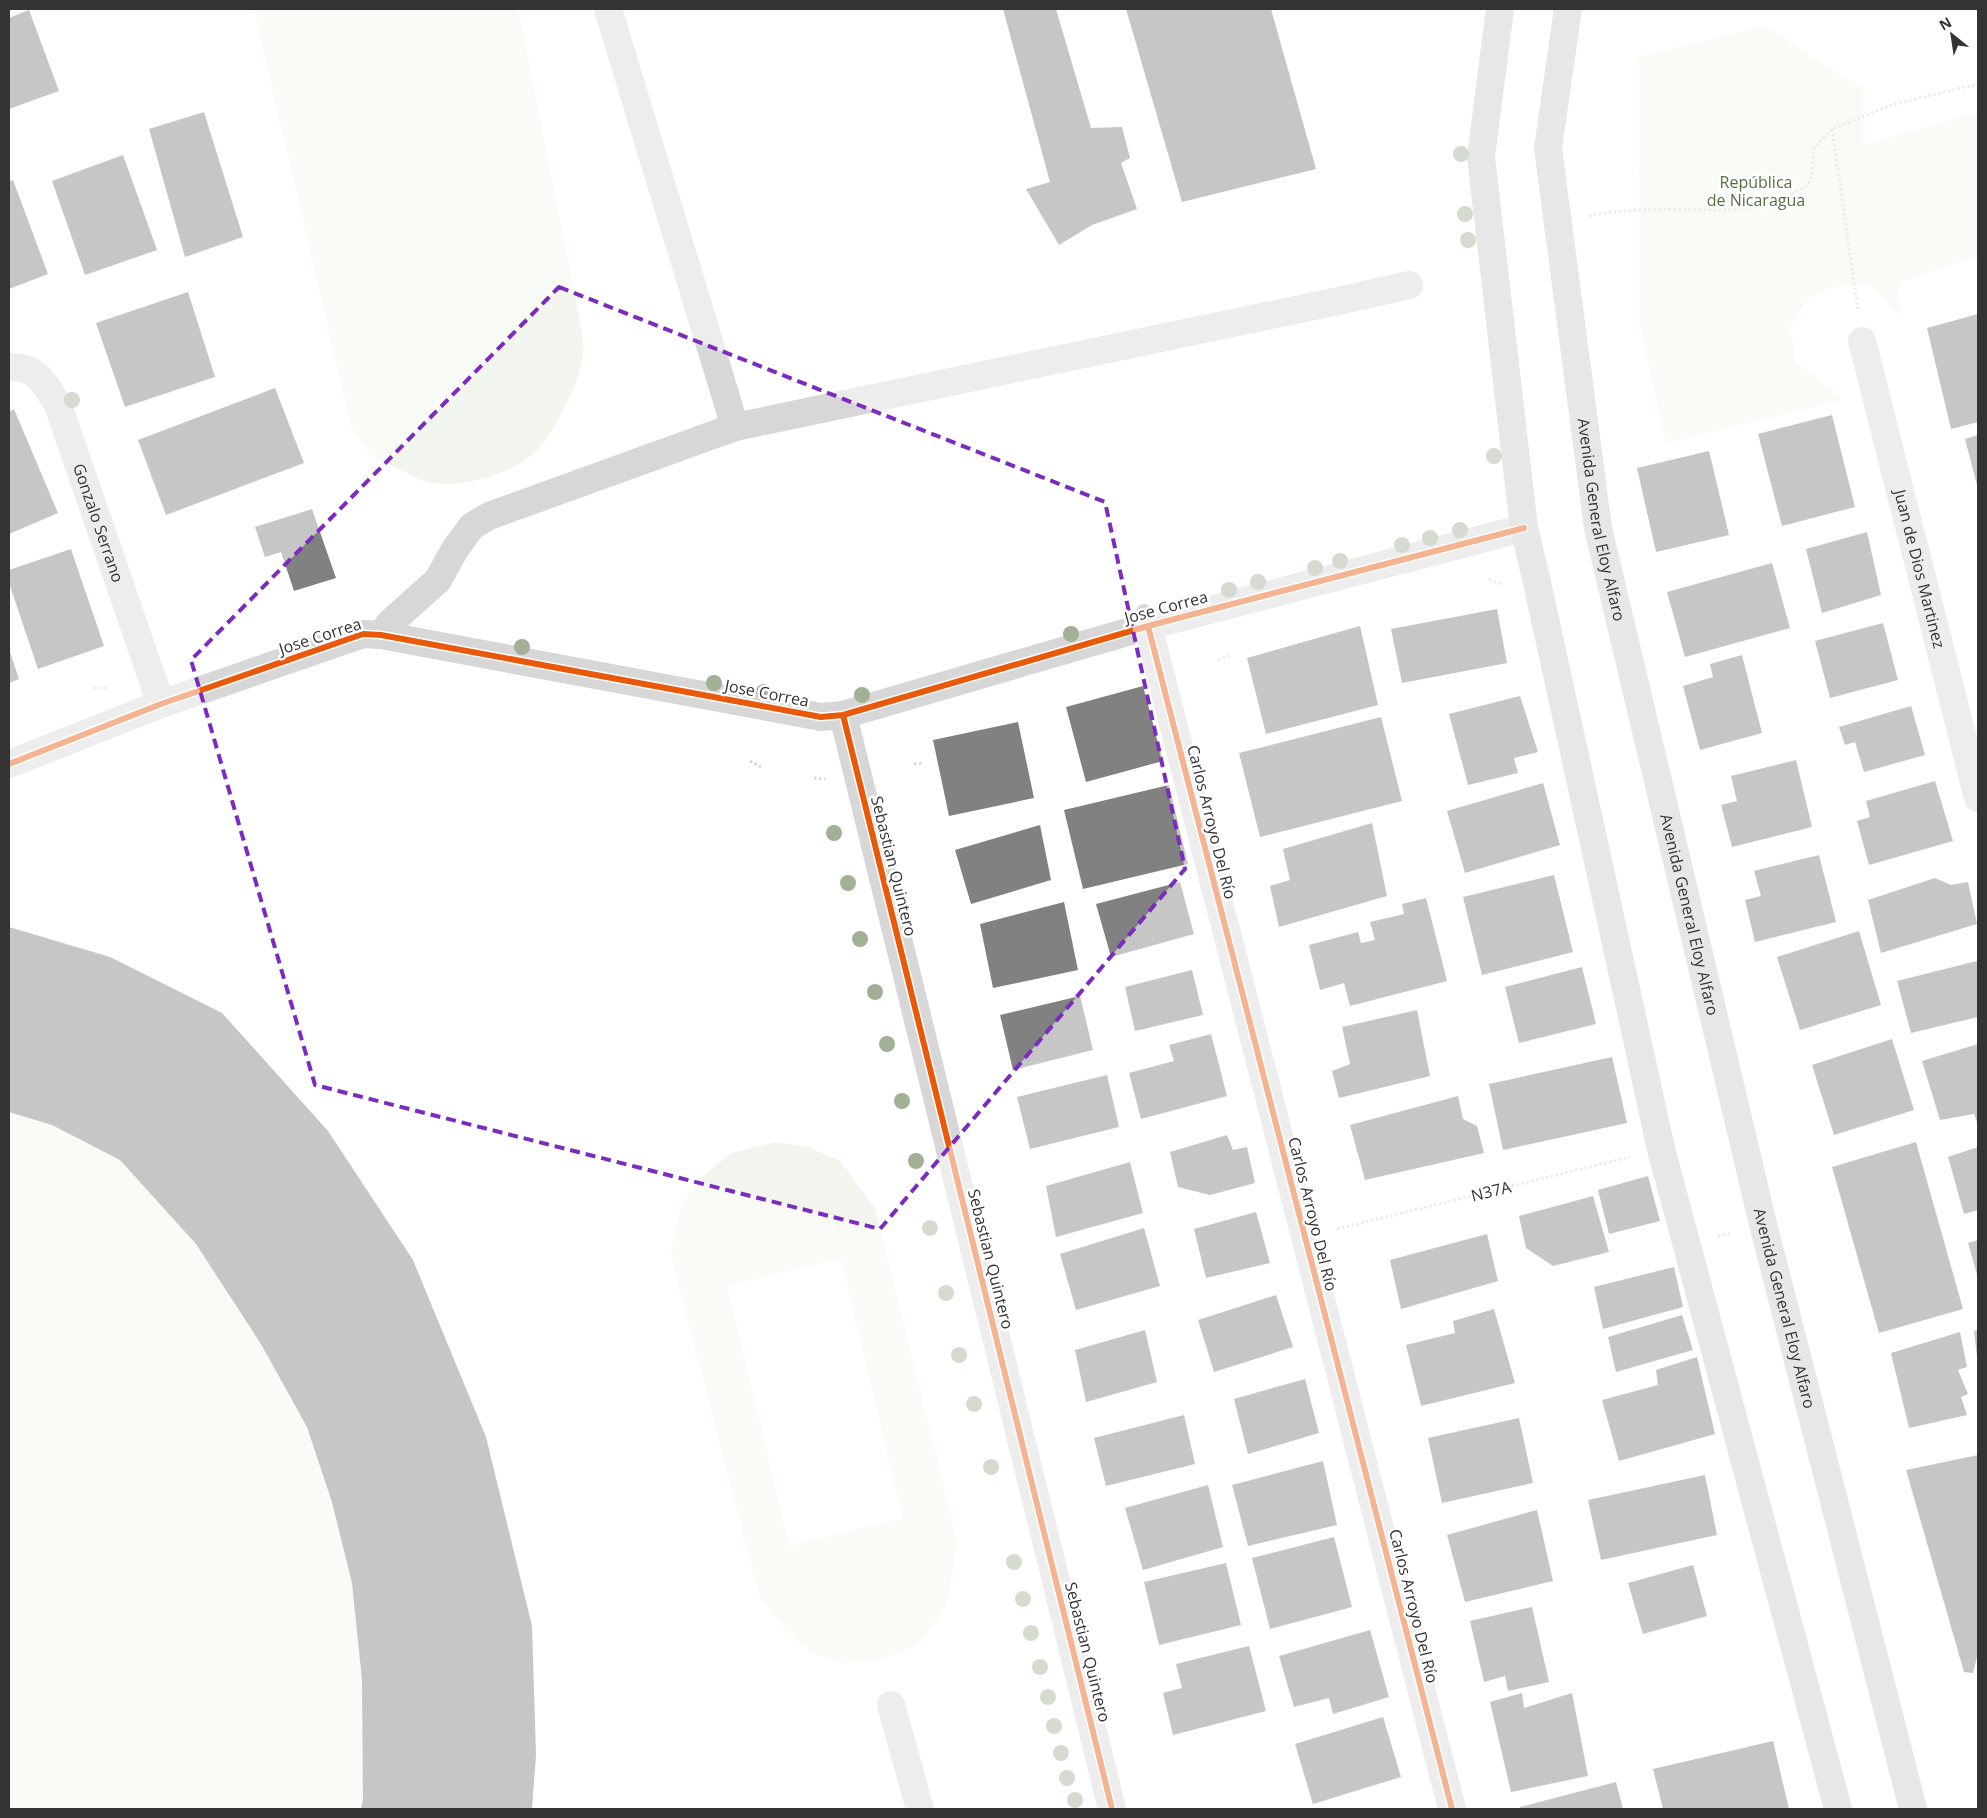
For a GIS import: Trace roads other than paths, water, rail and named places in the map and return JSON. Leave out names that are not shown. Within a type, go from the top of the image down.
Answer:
[{"type":"main road","points":[[1500,9],[1481,158],[1524,528],[1661,1149],[1838,1809]]},
{"type":"main road","name":"Avenida General Eloy Alfaro","points":[[1568,9],[1548,148],[1598,528],[1762,1224],[1913,1809]]},
{"type":"street","points":[[608,9],[735,427]]},
{"type":"street","points":[[381,635],[390,623],[438,580],[455,549],[472,526],[489,516],[735,427],[1409,285]]},
{"type":"street","name":"Juan de Dios Martinez","points":[[1862,341],[1978,798]]},
{"type":"street","name":"Gonzalo Serrano","points":[[9,367],[19,367],[36,373],[41,377],[60,410],[161,704]]},
{"type":"street","name":"Jose Correa","points":[[9,764],[161,704],[363,634],[381,635],[821,717],[843,715],[1148,626],[1524,528]]},
{"type":"street","name":"Carlos Arroyo Del Río","points":[[1148,626],[1452,1809]]},
{"type":"street","name":"Sebastian Quintero","points":[[843,715],[1112,1809]]},
{"type":"street","points":[[891,1705],[920,1809]]},
{"type":"park label","name":"República de Nicaragua","points":[[1756,191]]}]
